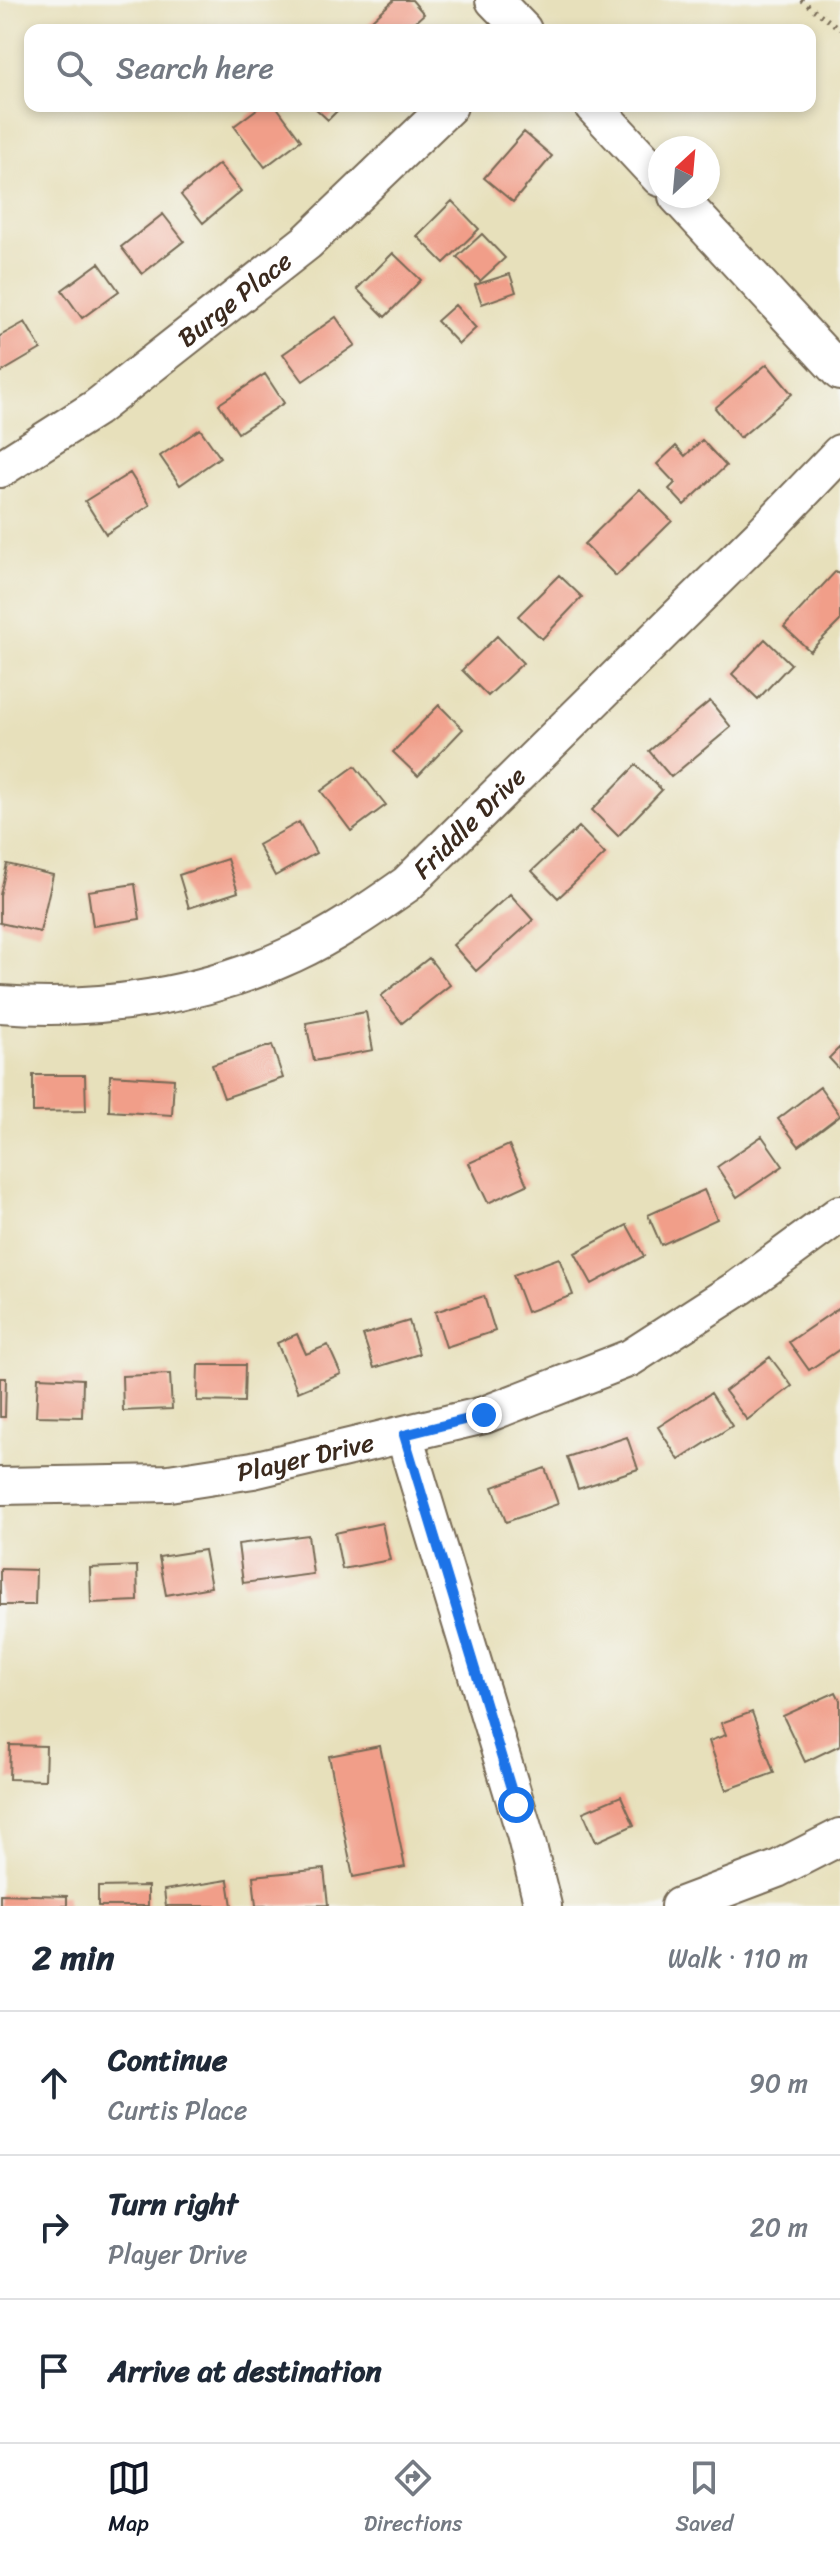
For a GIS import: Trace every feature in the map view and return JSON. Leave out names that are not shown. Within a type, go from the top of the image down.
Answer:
[{"type":"street","points":[[494,0],[517,24]]},
{"type":"street","name":"Burge Place","points":[[0,469],[96,408],[307,242],[443,112]]},
{"type":"street","points":[[599,112],[648,165]]},
{"type":"street","points":[[688,208],[840,372]]},
{"type":"street","name":"Friddle Drive","points":[[0,1004],[40,1007],[90,1005],[169,994],[233,979],[293,954],[350,924],[407,884],[740,556],[840,453]]},
{"type":"street","name":"Player Drive","points":[[0,1486],[169,1483],[253,1470],[484,1415],[630,1358],[740,1287],[840,1214]]},
{"type":"street","points":[[404,1435],[525,1834],[543,1906]]},
{"type":"street","points":[[679,1906],[777,1869],[840,1837]]},
{"type":"path","points":[[801,0],[840,29]]},
{"type":"building","points":[[394,0],[412,0],[424,14],[413,24],[368,24]]},
{"type":"building","points":[[253,112],[280,112],[301,140],[265,167],[234,126]]},
{"type":"building","points":[[319,112],[336,112],[328,120]]},
{"type":"building","points":[[524,132],[552,156],[513,202],[484,178]]},
{"type":"building","points":[[219,164],[241,191],[203,223],[181,195]]},
{"type":"building","points":[[452,201],[479,229],[444,263],[417,236]]},
{"type":"building","points":[[163,214],[184,241],[142,274],[121,247]]},
{"type":"building","points":[[482,234],[505,258],[480,281],[457,257]]},
{"type":"building","points":[[393,253],[421,280],[385,317],[357,289]]},
{"type":"building","points":[[99,263],[119,291],[82,318],[62,290]]},
{"type":"building","points":[[510,274],[516,292],[482,304],[475,285]]},
{"type":"building","points":[[455,305],[476,328],[459,344],[437,321]]},
{"type":"building","points":[[336,317],[355,345],[303,381],[283,354]]},
{"type":"building","points":[[25,322],[41,349],[0,373],[0,336]]},
{"type":"building","points":[[767,364],[792,394],[740,438],[715,408]]},
{"type":"building","points":[[265,374],[284,403],[238,433],[219,404]]},
{"type":"building","points":[[200,429],[220,457],[180,485],[160,456]]},
{"type":"building","points":[[702,440],[726,466],[684,505],[669,489],[675,483],[657,464],[676,446],[685,456]]},
{"type":"building","points":[[130,473],[150,505],[106,534],[85,501]]},
{"type":"building","points":[[640,489],[672,521],[616,576],[584,544]]},
{"type":"building","points":[[836,571],[840,574],[840,621],[810,651],[784,627]]},
{"type":"building","points":[[559,575],[582,597],[542,639],[518,616]]},
{"type":"building","points":[[497,636],[523,663],[488,696],[462,670]]},
{"type":"building","points":[[765,639],[791,664],[758,699],[732,674]]},
{"type":"building","points":[[710,701],[731,727],[671,777],[649,751]]},
{"type":"building","points":[[439,705],[463,729],[418,776],[393,752]]},
{"type":"building","points":[[636,765],[662,790],[618,836],[592,810]]},
{"type":"building","points":[[355,766],[386,805],[351,831],[321,791]]},
{"type":"building","points":[[299,822],[316,853],[275,876],[258,845]]},
{"type":"building","points":[[579,827],[605,854],[558,898],[532,871]]},
{"type":"building","points":[[227,859],[238,892],[189,908],[179,875]]},
{"type":"building","points":[[7,864],[53,875],[40,932],[0,923],[0,895]]},
{"type":"building","points":[[135,884],[140,919],[93,926],[88,891]]},
{"type":"building","points":[[510,894],[533,920],[476,971],[453,945]]},
{"type":"building","points":[[429,958],[450,985],[402,1023],[381,996]]},
{"type":"building","points":[[366,1012],[373,1050],[314,1061],[306,1023]]},
{"type":"building","points":[[272,1045],[283,1078],[224,1098],[212,1065]]},
{"type":"building","points":[[840,1047],[840,1070],[829,1058]]},
{"type":"building","points":[[33,1075],[85,1075],[86,1111],[33,1112]]},
{"type":"building","points":[[110,1075],[174,1079],[172,1115],[109,1111]]},
{"type":"building","points":[[820,1087],[840,1115],[799,1146],[778,1119]]},
{"type":"building","points":[[762,1136],[783,1166],[737,1197],[717,1167]]},
{"type":"building","points":[[509,1145],[527,1185],[488,1203],[469,1163]]},
{"type":"building","points":[[704,1190],[717,1219],[661,1245],[648,1215]]},
{"type":"building","points":[[627,1225],[644,1256],[592,1284],[575,1253]]},
{"type":"building","points":[[559,1258],[573,1295],[527,1312],[513,1275]]},
{"type":"building","points":[[484,1296],[495,1331],[446,1347],[435,1312]]},
{"type":"building","points":[[840,1307],[840,1349],[809,1370],[789,1342]]},
{"type":"building","points":[[409,1321],[419,1354],[374,1368],[363,1335]]},
{"type":"building","points":[[297,1334],[306,1354],[328,1345],[341,1374],[298,1392],[277,1343]]},
{"type":"building","points":[[770,1357],[792,1386],[747,1420],[725,1391]]},
{"type":"building","points":[[198,1365],[245,1365],[244,1402],[197,1401]]},
{"type":"building","points":[[170,1374],[172,1409],[123,1411],[122,1376]]},
{"type":"building","points":[[38,1377],[83,1379],[82,1417],[36,1416]]},
{"type":"building","points":[[0,1378],[6,1378],[5,1417],[0,1417]]},
{"type":"building","points":[[711,1393],[732,1426],[679,1460],[658,1427]]},
{"type":"building","points":[[627,1437],[638,1469],[578,1489],[567,1457]]},
{"type":"building","points":[[545,1468],[558,1504],[506,1522],[493,1487]]},
{"type":"building","points":[[382,1523],[390,1560],[342,1569],[335,1533]]},
{"type":"building","points":[[308,1535],[313,1574],[243,1583],[238,1544]]},
{"type":"building","points":[[204,1550],[211,1587],[166,1595],[159,1557]]},
{"type":"building","points":[[137,1566],[138,1601],[91,1603],[90,1568]]},
{"type":"building","points":[[0,1569],[36,1570],[35,1605],[0,1605]]},
{"type":"building","points":[[836,1692],[840,1700],[840,1745],[805,1762],[783,1716]]},
{"type":"building","points":[[752,1712],[774,1773],[726,1790],[709,1741],[726,1735],[721,1723]]},
{"type":"building","points":[[10,1745],[46,1746],[45,1780],[9,1779]]},
{"type":"building","points":[[380,1746],[405,1867],[353,1877],[329,1756]]},
{"type":"building","points":[[621,1796],[634,1825],[596,1842],[583,1812]]},
{"type":"building","points":[[324,1869],[328,1905],[256,1906],[253,1876]]},
{"type":"building","points":[[228,1880],[232,1906],[166,1906],[164,1890]]},
{"type":"building","points":[[148,1886],[148,1906],[98,1906],[98,1887]]},
{"type":"building","points":[[0,1894],[67,1896],[67,1906],[0,1906]]},
{"type":"route","points":[[484,1415],[404,1435],[516,1805]]}]
